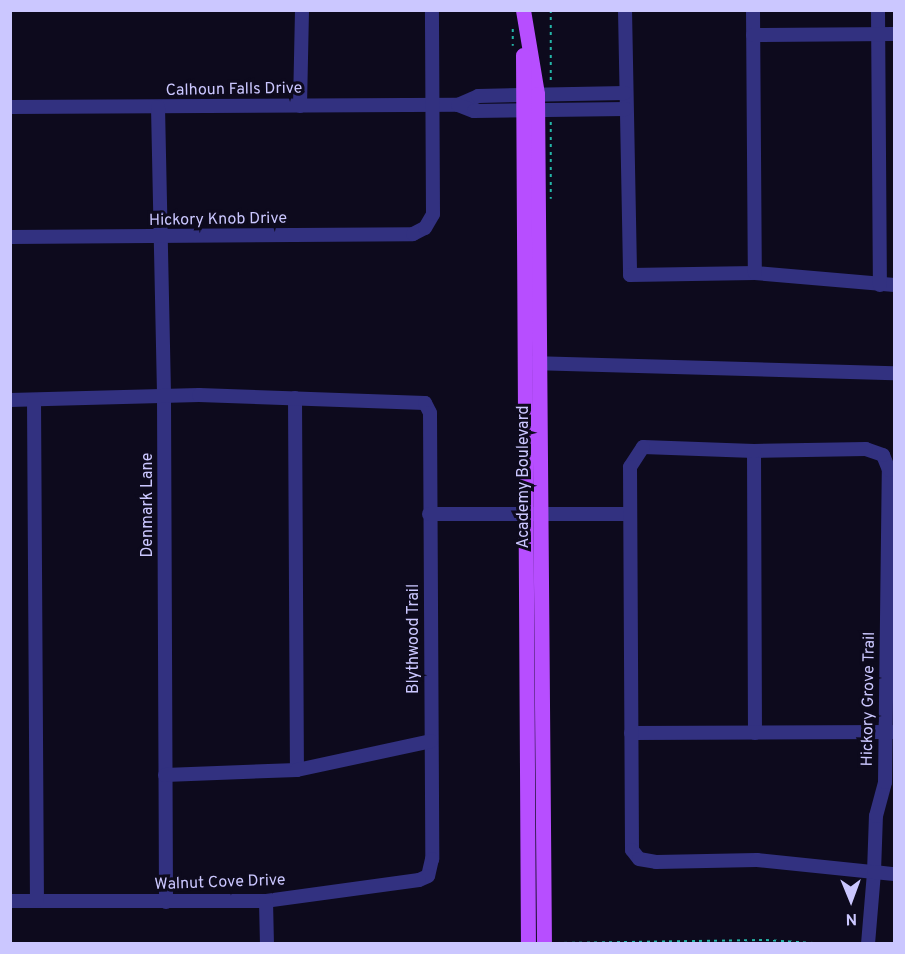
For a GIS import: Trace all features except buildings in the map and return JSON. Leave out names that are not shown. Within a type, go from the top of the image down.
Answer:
[{"type":"main road","name":"Academy Boulevard","points":[[522,10],[530,94],[525,363],[528,944]]},
{"type":"main road","name":"Academy Boulevard","points":[[530,110],[541,363],[544,944]]},
{"type":"street","points":[[300,106],[302,10]]},
{"type":"street","points":[[432,10],[434,105]]},
{"type":"street","points":[[625,10],[630,275],[755,273],[887,285],[878,10]]},
{"type":"street","points":[[753,10],[755,273]]},
{"type":"street","points":[[753,34],[894,34]]},
{"type":"street","name":"Calhoun Falls Drive","points":[[458,105],[478,96],[625,93]]},
{"type":"street","name":"Hickory Knob Drive","points":[[10,237],[413,234],[425,228],[433,214],[434,105]]},
{"type":"street","name":"Calhoun Falls Drive","points":[[10,107],[458,105],[474,111],[626,110]]},
{"type":"street","name":"Denmark Lane","points":[[158,107],[164,399],[166,902]]},
{"type":"street","points":[[525,363],[894,373]]},
{"type":"street","points":[[10,400],[164,399],[199,395],[295,398],[297,770]]},
{"type":"street","name":"Blythwood Trail","points":[[295,398],[425,403],[430,413],[431,741],[428,876]]},
{"type":"street","points":[[34,400],[37,900]]},
{"type":"street","points":[[754,733],[754,451],[643,447],[634,455],[630,467],[632,850],[639,859],[757,860],[894,873]]},
{"type":"street","name":"Hickory Grove Trail","points":[[754,451],[866,449],[883,455],[889,470],[890,732],[885,782],[876,816],[868,944]]},
{"type":"street","points":[[429,514],[630,514]]},
{"type":"street","points":[[631,733],[890,732]]},
{"type":"street","points":[[165,775],[297,770],[431,741]]},
{"type":"street","name":"Walnut Cove Drive","points":[[10,901],[266,901],[393,885],[428,876]]},
{"type":"street","points":[[266,901],[267,944]]},
{"type":"path","points":[[555,943],[766,940],[829,944]]}]
